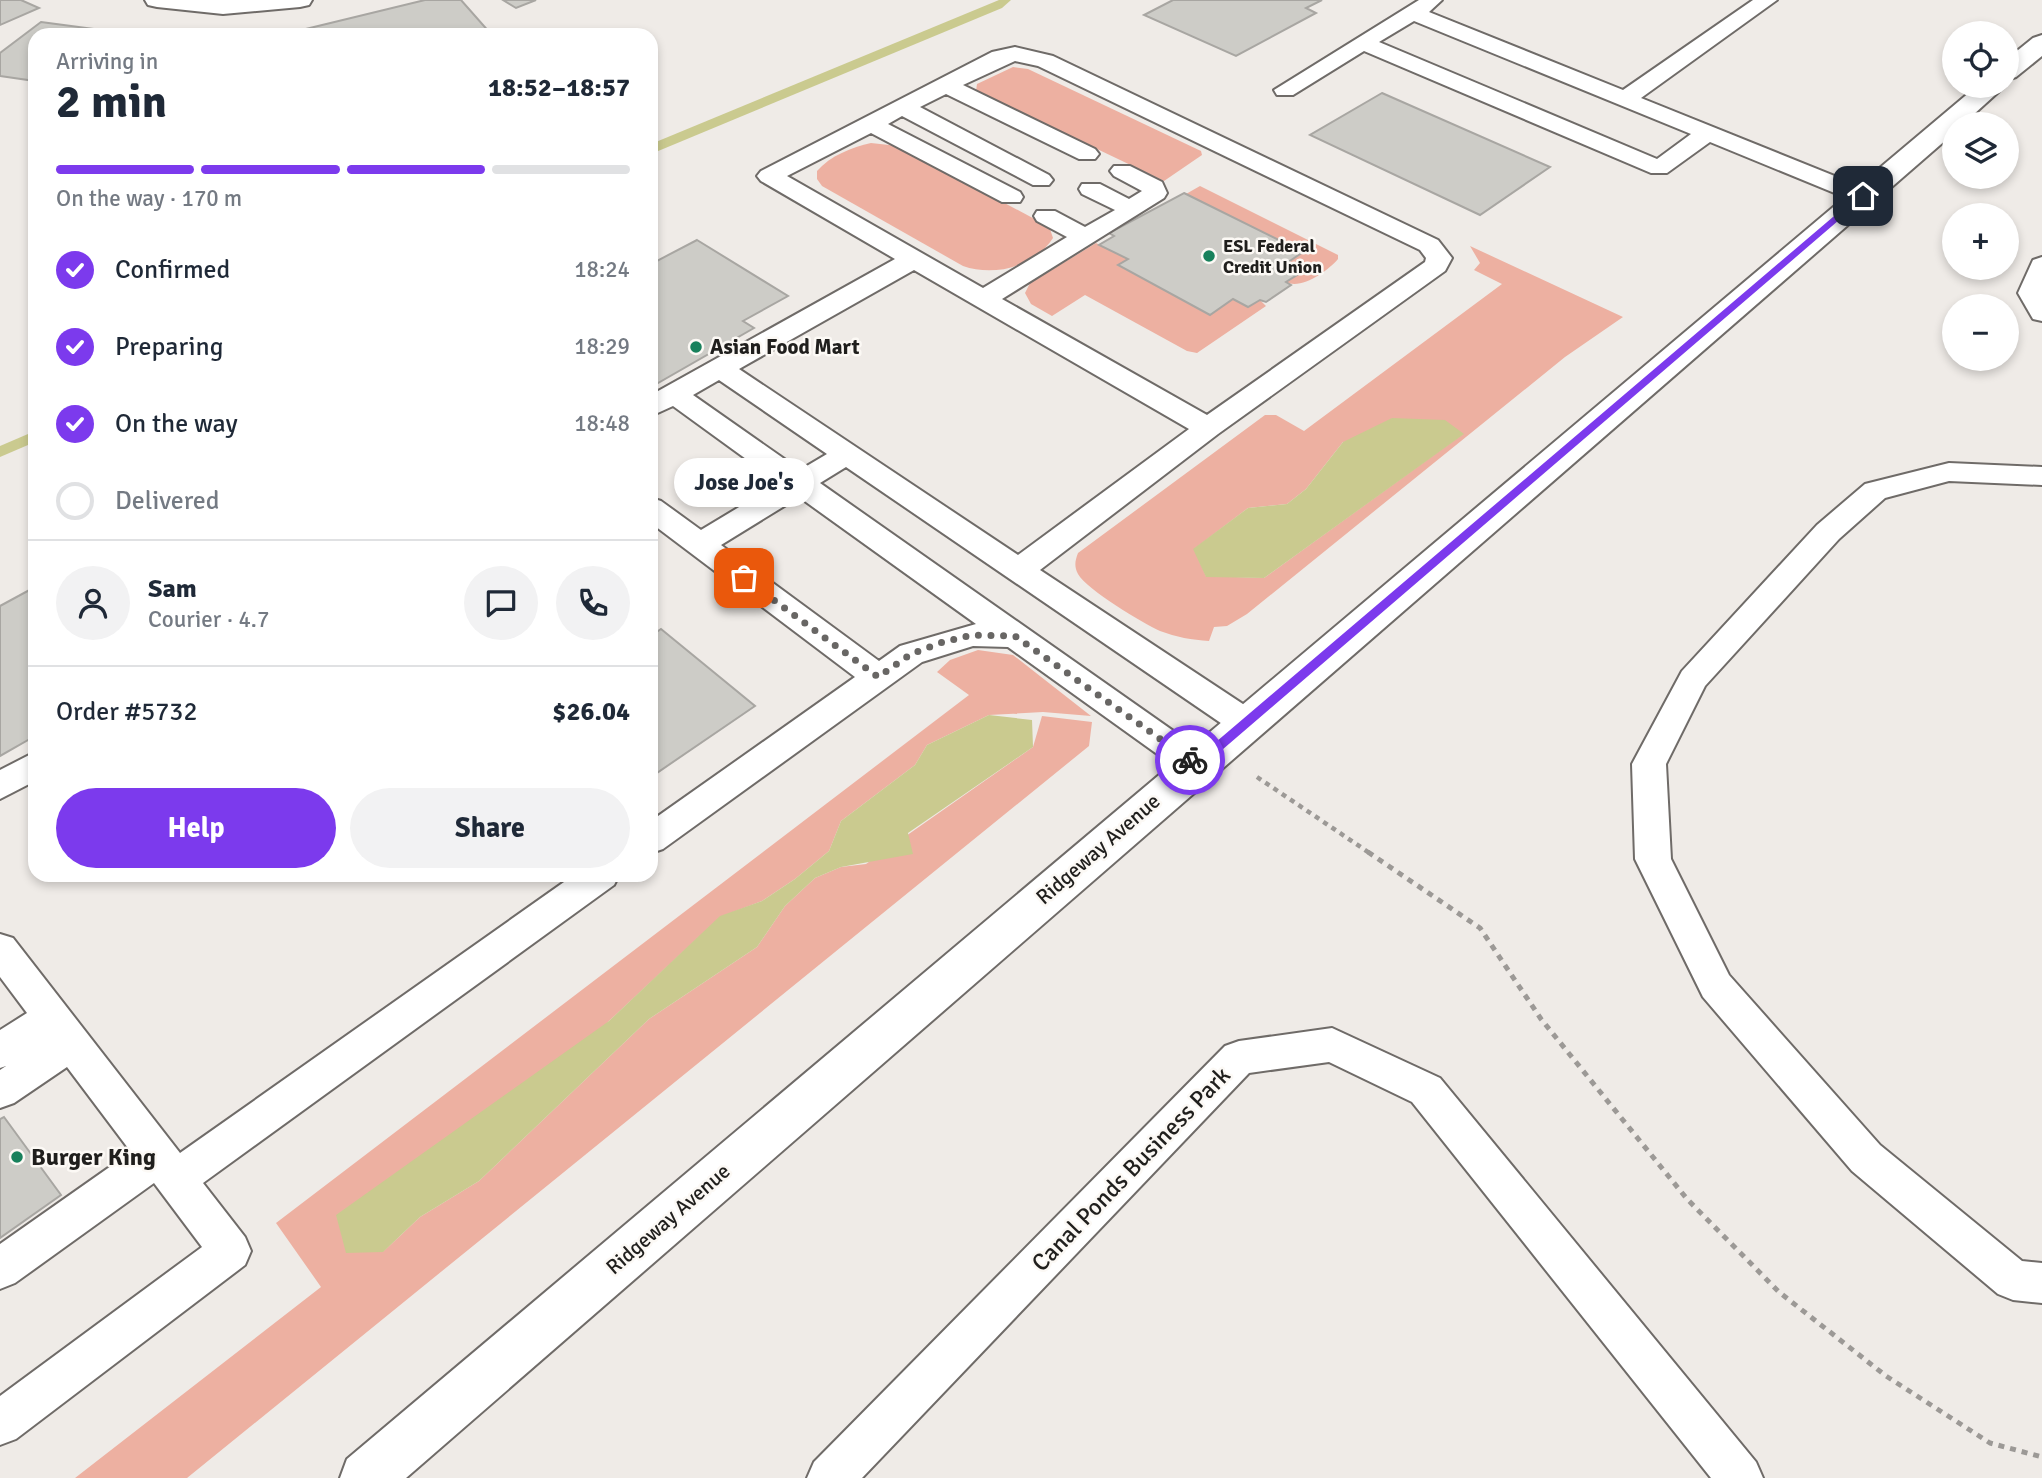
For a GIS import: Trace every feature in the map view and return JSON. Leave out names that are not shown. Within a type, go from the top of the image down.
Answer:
[{"type":"main road","points":[[157,0],[223,7],[300,0]]},
{"type":"main road","points":[[2019,62],[2042,43]]},
{"type":"main road","name":"Ridgeway Avenue","points":[[366,1478],[1206,756],[1978,98]]},
{"type":"lane","points":[[1285,90],[1434,0]]},
{"type":"lane","points":[[1625,99],[1767,0]]},
{"type":"lane","points":[[1413,13],[1863,196]]},
{"type":"lane","points":[[1363,43],[1659,168],[1708,133]]},
{"type":"lane","points":[[1019,570],[1208,428],[1436,266],[1439,258],[1436,250],[1030,55],[1000,57],[769,176],[1208,428]]},
{"type":"lane","points":[[909,104],[1049,176]]},
{"type":"lane","points":[[909,104],[1049,176]]},
{"type":"lane","points":[[909,104],[1049,176]]},
{"type":"lane","points":[[983,299],[1155,193],[1154,187],[1084,193]]},
{"type":"lane","points":[[1084,193],[1118,217]]},
{"type":"lane","points":[[1084,193],[1118,217]]},
{"type":"lane","points":[[914,259],[663,401],[799,483],[1015,636],[1206,756]]},
{"type":"lane","points":[[2042,265],[2031,293],[2042,313]]},
{"type":"lane","points":[[719,368],[1246,723]]},
{"type":"lane","points":[[700,544],[847,454]]},
{"type":"lane","points":[[2042,476],[1950,472],[1875,491],[1828,532],[1693,679],[1649,764],[1653,859],[1716,986],[1866,1158],[2013,1280],[2042,1283]]},
{"type":"lane","points":[[658,513],[878,677]]},
{"type":"lane","points":[[658,834],[911,654],[972,635],[1015,636]]},
{"type":"lane","points":[[0,786],[28,769]]},
{"type":"lane","points":[[0,1269],[167,1167],[591,882]]},
{"type":"lane","points":[[0,949],[230,1251],[0,1423]]},
{"type":"lane","points":[[0,1052],[62,1030]]},
{"type":"lane","points":[[0,1091],[62,1030]]},
{"type":"lane","name":"Canal Ponds Business Park","points":[[830,1478],[1239,1058],[1332,1045],[1426,1090],[1740,1478]]},
{"type":"path","points":[[1206,756],[1480,928],[1541,1019],[1687,1199],[1779,1292],[1886,1376],[1990,1443],[2042,1457]]},
{"type":"shaded area","points":[[1013,67],[1028,69],[1201,151],[1202,155],[1164,181],[976,91],[977,84]]},
{"type":"shaded area","points":[[871,143],[898,146],[1042,223],[1050,229],[1053,238],[1035,256],[1012,267],[987,270],[963,266],[822,186],[817,179],[817,171],[822,166],[842,153]]},
{"type":"shaded area","points":[[1200,186],[1338,255],[1338,259],[1321,274],[1306,281],[1292,284],[1286,282],[1296,275],[1281,267],[1303,252],[1186,194]]},
{"type":"shaded area","points":[[1096,243],[1128,259],[1119,266],[1210,314],[1233,299],[1248,307],[1260,300],[1266,306],[1197,353],[1187,351],[1085,295],[1052,316],[1031,304],[1025,293],[1030,283]]},
{"type":"shaded area","points":[[1470,246],[1623,317],[1565,357],[1247,614],[1227,626],[1214,627],[1209,641],[1178,637],[1160,631],[1129,614],[1083,581],[1075,564],[1078,553],[1265,415],[1276,415],[1304,431],[1502,284],[1474,270],[1480,263]],"holes":[[[1463,434],[1264,578],[1206,576],[1194,549],[1248,508],[1287,504],[1306,489],[1343,442]]]},
{"type":"shaded area","points":[[1392,418],[1445,420],[1464,434],[1264,578],[1206,577],[1193,549],[1248,508],[1287,504],[1306,489],[1343,442]]},
{"type":"shaded area","points":[[978,650],[1013,655],[1091,716],[1043,712],[989,715],[927,745],[915,765],[841,821],[829,851],[795,879],[762,901],[720,917],[609,1021],[383,1252],[420,1217],[479,1181],[649,1019],[757,947],[785,906],[815,878],[841,867],[866,864],[1033,747],[1042,716],[1092,722],[1089,746],[187,1478],[75,1478],[321,1287],[276,1223],[969,695],[937,672],[950,660]]},
{"type":"shaded area","points":[[989,715],[1032,720],[1033,747],[908,833],[913,854],[841,867],[815,878],[785,906],[757,947],[649,1019],[479,1181],[420,1217],[383,1252],[346,1253],[336,1215],[609,1021],[720,916],[762,901],[795,879],[829,851],[841,821],[915,765],[927,745]]},
{"type":"building","points":[[0,0],[21,0],[39,8],[0,25]]},
{"type":"building","points":[[425,0],[461,0],[486,28],[310,28]]},
{"type":"building","points":[[503,0],[536,0],[516,8]]},
{"type":"building","points":[[1173,0],[1322,0],[1306,8],[1316,13],[1236,56],[1144,15]]},
{"type":"building","points":[[41,22],[86,28],[33,28]]},
{"type":"building","points":[[28,32],[28,80],[0,76],[0,53]]},
{"type":"building","points":[[1382,93],[1550,167],[1480,215],[1310,135]]},
{"type":"building","name":"ESL Federal Credit Union","points":[[1184,193],[1303,252],[1281,267],[1297,275],[1286,282],[1291,285],[1266,302],[1260,300],[1248,307],[1233,299],[1210,315],[1118,265],[1128,259],[1099,245],[1114,236],[1109,233]]},
{"type":"building","points":[[697,240],[788,296],[743,321],[754,328],[658,383],[658,260]]},
{"type":"building","points":[[28,591],[28,740],[0,756],[0,606]]},
{"type":"building","points":[[661,629],[755,706],[658,772],[658,631]]},
{"type":"building","name":"Burger King","points":[[4,1117],[61,1195],[0,1238],[0,1119]]},
{"type":"waterway","points":[[658,145],[720,122],[998,6],[1006,0]]},
{"type":"waterway","points":[[0,452],[28,439]]},
{"type":"way so far","points":[[744,578],[878,677],[911,654],[940,643],[972,635],[1015,636],[1190,760]]},
{"type":"place","name":"ESL Federal Credit Union","points":[[1209,256]]},
{"type":"place","name":"Asian Food Mart","points":[[696,347]]},
{"type":"place","name":"Jose Joe's","points":[[744,578]]},
{"type":"place","name":"Burger King","points":[[17,1157]]},
{"type":"route","points":[[1190,760],[1197,765],[1863,196]]}]
